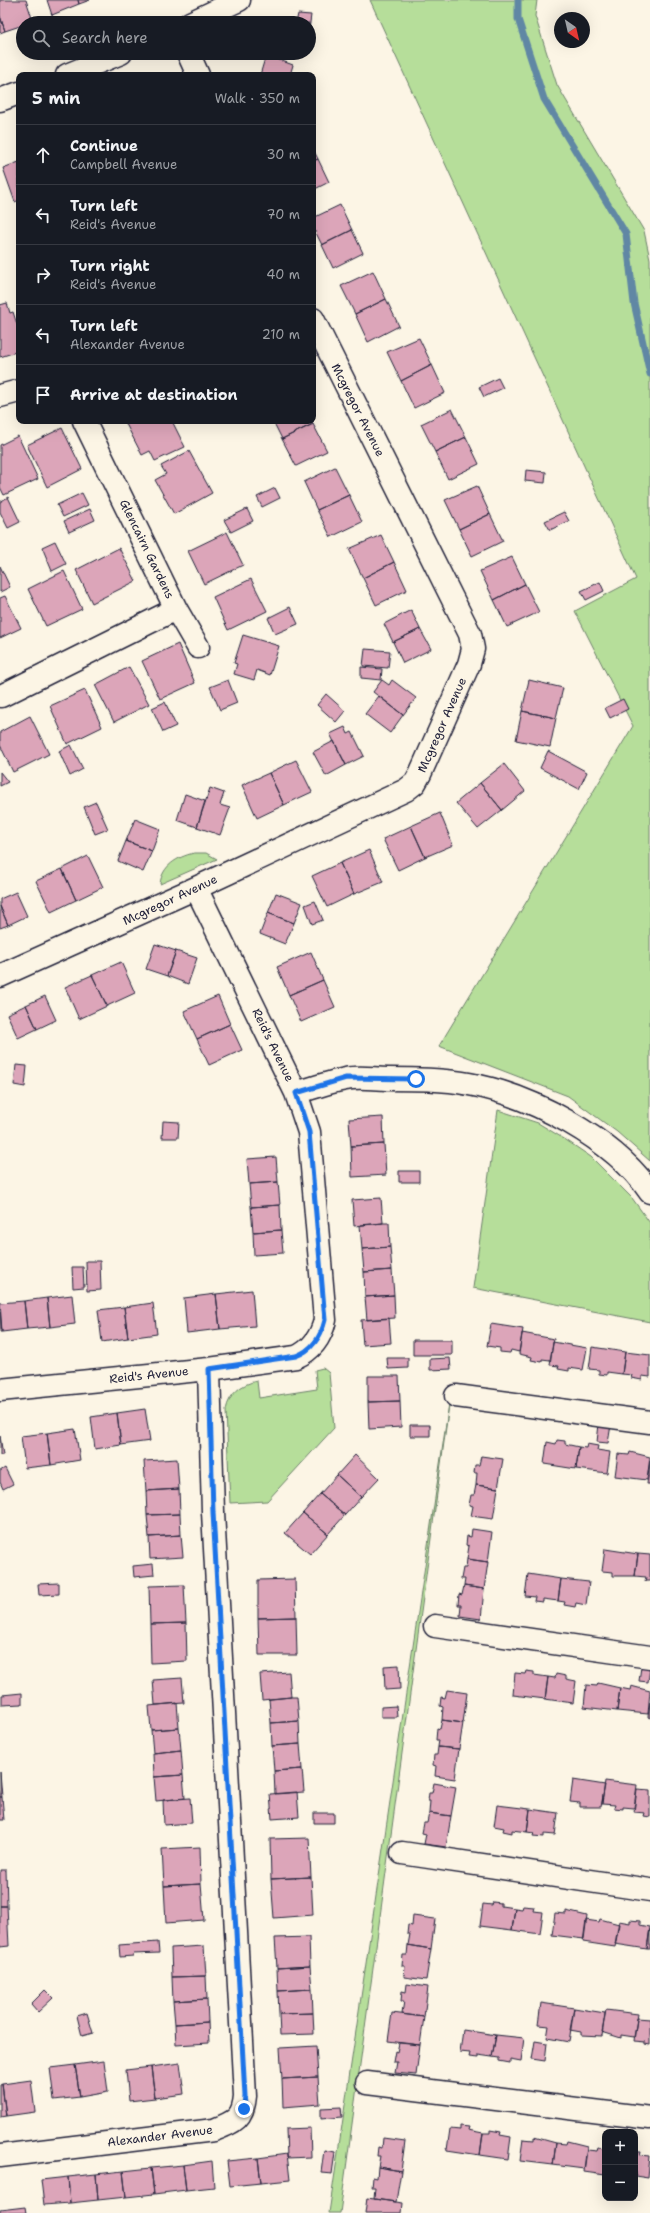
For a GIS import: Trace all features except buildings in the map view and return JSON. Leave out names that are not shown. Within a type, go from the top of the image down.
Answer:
[{"type":"street","points":[[204,16],[237,0]]},
{"type":"street","points":[[74,72],[104,60]]},
{"type":"street","points":[[191,60],[197,72]]},
{"type":"street","points":[[0,100],[16,94]]},
{"type":"street","name":"Mcgregor Avenue","points":[[0,976],[196,888],[406,790],[415,783],[466,672],[474,649],[470,634],[316,325]]},
{"type":"street","points":[[0,396],[16,392]]},
{"type":"street","name":"Glencairn Gardens","points":[[1,696],[176,609],[85,424]]},
{"type":"street","points":[[176,609],[198,647]]},
{"type":"street","name":"Reid's Avenue","points":[[0,1390],[209,1369],[296,1356],[307,1352],[323,1327],[325,1320],[309,1132],[296,1093],[196,888]]},
{"type":"street","points":[[296,1093],[346,1078],[416,1079],[469,1084],[499,1091],[541,1108],[584,1130],[621,1159],[650,1192]]},
{"type":"street","name":"Alexander Avenue","points":[[0,2156],[214,2130],[226,2127],[237,2118],[244,2109],[245,2096],[213,1512],[209,1369]]},
{"type":"street","points":[[456,1396],[650,1422]]},
{"type":"street","points":[[435,1626],[650,1657]]},
{"type":"street","points":[[402,1853],[650,1890]]},
{"type":"street","points":[[367,2083],[650,2118]]},
{"type":"green space","points":[[370,0],[537,0],[535,16],[557,85],[644,231],[650,259],[650,1161],[617,1132],[568,1096],[439,1046],[633,726],[575,611],[636,579]]},
{"type":"green space","points":[[194,853],[206,853],[217,859],[160,884],[164,872],[171,863]]},
{"type":"green space","points":[[498,1110],[538,1123],[591,1157],[632,1198],[650,1223],[650,1322],[473,1288]]},
{"type":"green space","points":[[323,1368],[329,1373],[334,1428],[267,1501],[230,1503],[226,1410],[230,1399],[241,1387],[257,1381],[259,1398],[317,1389],[315,1370]]},
{"type":"green space","points":[[451,1390],[340,2213],[329,2213]]},
{"type":"waterway","points":[[518,0],[518,19],[544,99],[626,234],[634,303],[650,374]]},
{"type":"route","points":[[244,2109],[245,2096],[213,1512],[209,1369],[296,1356],[307,1352],[320,1335],[323,1327],[325,1320],[309,1132],[296,1093],[346,1078],[416,1079]]}]
